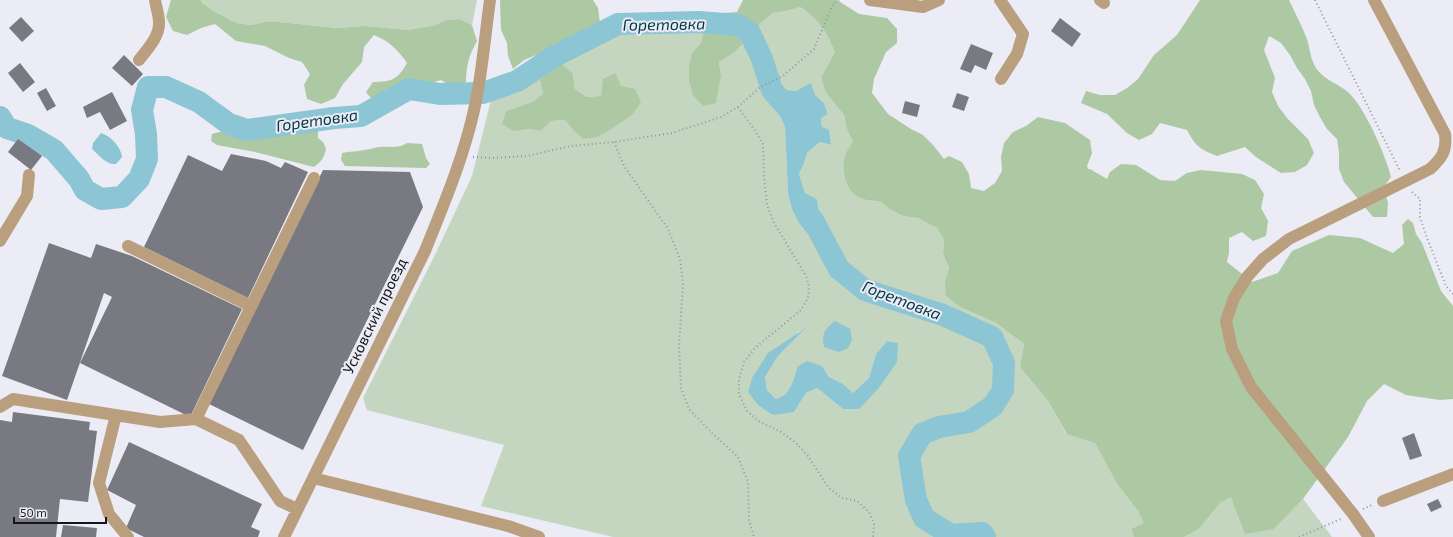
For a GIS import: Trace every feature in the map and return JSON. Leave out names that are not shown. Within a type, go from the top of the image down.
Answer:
[{"type":"street","points":[[139,60],[151,44],[156,34],[159,22],[155,0]]},
{"type":"street","name":"Усковский проезд","points":[[284,537],[436,224],[470,129],[476,101],[490,0]]},
{"type":"street","points":[[870,0],[923,7],[939,0]]},
{"type":"street","points":[[1000,0],[1023,34],[1017,54],[1001,79]]},
{"type":"street","points":[[1369,537],[1353,514],[1251,387],[1232,349],[1226,321],[1234,298],[1247,277],[1264,260],[1289,239],[1430,169],[1440,160],[1447,145],[1445,134],[1374,0]]},
{"type":"street","points":[[0,241],[27,196],[29,175]]},
{"type":"street","points":[[196,419],[314,178]]},
{"type":"street","points":[[128,246],[251,306]]},
{"type":"street","points":[[0,407],[13,399],[160,422],[196,419],[239,440],[280,501],[297,509]]},
{"type":"street","points":[[116,415],[99,483],[109,514],[128,537]]},
{"type":"street","points":[[1382,501],[1453,474]]},
{"type":"street","points":[[313,478],[508,526],[539,537]]},
{"type":"path","points":[[461,156],[496,158],[527,156],[571,146],[614,142],[672,133],[722,117],[738,107],[759,88],[783,76],[814,49],[833,4],[839,0]]},
{"type":"path","points":[[1315,0],[1409,189],[1420,199],[1420,217],[1426,238],[1446,286],[1453,294]]},
{"type":"path","points":[[738,107],[763,144],[767,205],[774,222],[806,276],[809,286],[808,298],[801,310],[755,348],[744,362],[739,379],[739,394],[747,411],[760,422],[781,432],[796,443],[808,456],[828,487],[842,498],[857,501],[870,512],[874,524],[873,537]]},
{"type":"path","points":[[614,142],[624,166],[668,229],[680,259],[683,285],[679,345],[681,388],[689,409],[738,457],[748,482],[749,520],[754,537]]},
{"type":"green space","points":[[171,0],[201,0],[201,2],[212,10],[236,23],[251,25],[265,22],[279,22],[337,28],[365,26],[408,30],[436,25],[446,20],[459,19],[472,25],[477,41],[468,61],[466,82],[453,88],[441,80],[401,91],[389,98],[375,103],[366,92],[373,82],[385,81],[394,78],[401,73],[407,63],[393,46],[374,35],[364,47],[362,62],[343,84],[335,98],[321,104],[307,99],[304,85],[310,74],[302,62],[289,58],[265,46],[236,41],[215,24],[201,28],[187,35],[173,31],[166,17]]},
{"type":"green space","points":[[201,0],[477,0],[472,25],[459,19],[446,20],[436,25],[408,30],[365,26],[337,28],[279,22],[265,22],[251,25],[236,23],[212,10],[200,2]]},
{"type":"green space","points":[[500,0],[593,0],[598,8],[600,23],[589,32],[575,36],[563,44],[524,60],[513,69],[508,56],[507,43],[501,30]]},
{"type":"green space","points":[[743,0],[837,0],[859,14],[887,18],[897,29],[897,43],[886,52],[874,79],[872,93],[888,114],[923,135],[944,159],[949,156],[962,162],[969,174],[971,188],[984,191],[995,183],[1002,171],[1001,157],[1004,143],[1013,132],[1026,126],[1038,117],[1065,123],[1090,140],[1092,153],[1087,166],[1088,169],[1107,179],[1110,172],[1121,164],[1136,165],[1160,180],[1175,181],[1187,173],[1201,170],[1242,174],[1255,180],[1264,194],[1261,208],[1268,221],[1266,236],[1253,241],[1242,232],[1229,238],[1229,253],[1227,262],[1252,282],[1278,273],[1292,251],[1329,235],[1360,238],[1393,253],[1404,244],[1402,225],[1408,219],[1413,223],[1416,234],[1422,243],[1441,291],[1453,306],[1453,399],[1440,400],[1406,395],[1384,384],[1367,401],[1348,437],[1303,499],[1274,529],[1245,534],[1231,497],[1220,503],[1199,529],[1184,537],[1134,537],[1131,529],[1144,523],[1138,511],[1117,484],[1095,443],[1067,434],[1048,401],[1020,367],[1024,344],[996,323],[962,308],[946,296],[945,282],[949,268],[943,254],[944,240],[937,228],[918,218],[903,216],[889,209],[880,201],[867,200],[858,197],[851,191],[844,175],[844,158],[853,142],[847,130],[844,115],[826,92],[821,77],[835,52],[825,32],[817,21],[800,7],[773,13],[762,22],[742,45],[732,54],[719,62],[721,75],[716,103],[703,106],[693,95],[689,81],[689,67],[692,53],[701,43],[704,28],[710,16],[737,12]]},
{"type":"green space","points":[[1200,0],[1289,0],[1307,39],[1311,57],[1316,68],[1323,76],[1349,93],[1355,100],[1362,110],[1380,145],[1391,177],[1383,188],[1388,202],[1387,217],[1373,217],[1344,182],[1339,169],[1337,139],[1327,129],[1320,117],[1314,105],[1311,91],[1290,55],[1281,43],[1269,36],[1264,50],[1275,78],[1272,92],[1278,106],[1287,118],[1308,139],[1314,153],[1307,165],[1295,172],[1281,173],[1256,157],[1245,147],[1217,156],[1199,147],[1187,130],[1160,123],[1152,134],[1139,140],[1127,133],[1107,114],[1081,103],[1086,91],[1100,95],[1115,95],[1138,79],[1154,55],[1177,35]]},
{"type":"green space","points":[[800,7],[812,16],[825,32],[835,52],[821,77],[844,115],[847,130],[853,142],[869,201],[880,201],[889,209],[903,216],[918,218],[937,228],[944,240],[943,254],[949,268],[945,282],[962,308],[996,323],[1024,344],[1020,367],[1048,401],[1066,433],[1095,443],[1117,484],[1138,511],[1145,523],[1131,529],[1134,537],[613,537],[481,506],[504,445],[367,410],[363,398],[434,257],[472,176],[493,97],[506,96],[518,89],[547,67],[608,36],[653,28],[704,28],[701,43],[692,53],[721,75],[719,62],[732,54],[742,45],[762,22],[773,13]],"holes":[[[573,74],[575,89],[587,97],[601,96],[573,130],[565,120],[551,121],[541,131],[528,129],[506,111],[532,102],[543,94],[540,80]],[[768,90],[811,94],[823,102],[827,111],[828,114],[821,118],[822,127],[830,145],[820,142],[807,153],[799,174],[805,193],[817,199],[823,225],[832,238],[824,250],[824,255],[799,223],[792,209],[788,194],[785,127]],[[805,329],[780,354],[798,332]],[[887,341],[898,343],[869,378],[876,354]],[[777,358],[765,377],[767,390],[776,399],[785,394],[791,386],[797,367],[822,366],[829,377],[843,384],[853,393],[868,379],[843,409],[817,388],[806,393],[794,412],[748,393]]]},
{"type":"green space","points":[[562,64],[573,74],[575,89],[587,97],[601,96],[603,79],[615,73],[621,86],[635,89],[641,102],[633,114],[597,137],[583,139],[565,120],[551,121],[541,131],[528,129],[514,131],[502,124],[506,111],[532,102],[543,94],[540,80],[550,71]]},
{"type":"green space","points":[[291,130],[318,130],[318,138],[323,142],[326,149],[322,160],[314,167],[255,152],[217,145],[211,141],[212,134],[219,132],[278,135]]},
{"type":"green space","points":[[407,143],[422,144],[426,158],[430,164],[426,168],[345,166],[341,160],[342,153],[378,147],[397,147]]},
{"type":"green space","points":[[1231,497],[1274,529],[1303,499],[1332,537],[1184,537],[1199,529],[1220,503]]},
{"type":"water","points":[[811,83],[815,95],[824,103],[828,114],[821,118],[822,127],[829,130],[831,145],[820,142],[807,153],[799,174],[805,193],[817,199],[823,225],[832,238],[824,250],[825,256],[799,223],[792,209],[788,194],[785,127],[768,89],[796,91]]},
{"type":"water","points":[[101,133],[112,139],[120,149],[122,157],[116,164],[109,163],[92,149],[93,143]]},
{"type":"water","points":[[835,321],[850,329],[852,340],[848,348],[839,352],[824,347],[823,342],[825,332]]},
{"type":"water","points":[[807,327],[778,356],[765,377],[767,390],[776,399],[788,391],[793,382],[797,367],[807,361],[822,366],[829,377],[843,384],[853,393],[869,378],[876,354],[887,341],[898,343],[897,362],[878,389],[859,409],[843,409],[817,388],[806,393],[794,412],[773,415],[758,405],[748,392],[752,378],[768,353]]},
{"type":"building","points":[[21,17],[34,31],[22,42],[9,28]]},
{"type":"building","points":[[1060,18],[1081,34],[1072,47],[1051,31]]},
{"type":"building","points":[[971,44],[993,53],[986,70],[975,65],[971,73],[960,69]]},
{"type":"building","points":[[124,55],[143,74],[132,86],[112,68]]},
{"type":"building","points":[[20,63],[35,82],[23,92],[8,73]]},
{"type":"building","points":[[46,88],[56,106],[47,111],[37,93]]},
{"type":"building","points":[[112,92],[127,121],[110,130],[100,112],[87,118],[83,107]]},
{"type":"building","points":[[957,93],[969,97],[964,111],[952,107]]},
{"type":"building","points":[[905,101],[920,105],[917,117],[902,113]]},
{"type":"building","points":[[18,139],[42,156],[31,170],[8,152]]},
{"type":"building","points":[[231,154],[266,161],[281,168],[285,162],[308,172],[248,298],[144,247],[188,155],[222,171]]},
{"type":"building","points":[[323,170],[410,172],[423,207],[303,450],[209,404]]},
{"type":"building","points":[[49,243],[91,258],[96,244],[132,256],[242,309],[190,417],[80,363],[112,297],[104,293],[67,400],[2,376]]},
{"type":"building","points":[[13,412],[90,422],[89,430],[97,431],[88,502],[60,499],[56,537],[0,537],[0,420],[12,422]]},
{"type":"building","points":[[1414,433],[1422,456],[1410,460],[1402,438]]},
{"type":"building","points":[[129,442],[262,504],[251,527],[260,531],[258,537],[144,537],[126,528],[136,505],[107,490]]},
{"type":"building","points":[[1438,499],[1442,507],[1431,512],[1427,504]]},
{"type":"building","points":[[63,525],[97,528],[96,537],[61,537]]},
{"type":"waterway","name":"Горетовка","points":[[0,117],[7,128],[28,135],[54,150],[79,179],[85,190],[101,199],[122,197],[139,179],[147,159],[146,134],[142,110],[148,87],[166,87],[199,102],[229,124],[247,130],[334,118],[361,116],[409,89],[440,94],[483,93],[517,81],[555,56],[618,24],[699,22],[738,25],[750,33],[762,59],[772,90],[791,112]]},
{"type":"waterway","name":"Горетовка","points":[[813,220],[839,269],[865,290],[943,315],[992,337],[1004,363],[1003,390],[993,406],[969,422],[939,427],[922,434],[909,456],[916,500],[924,518],[951,535],[982,533],[985,537]]}]
